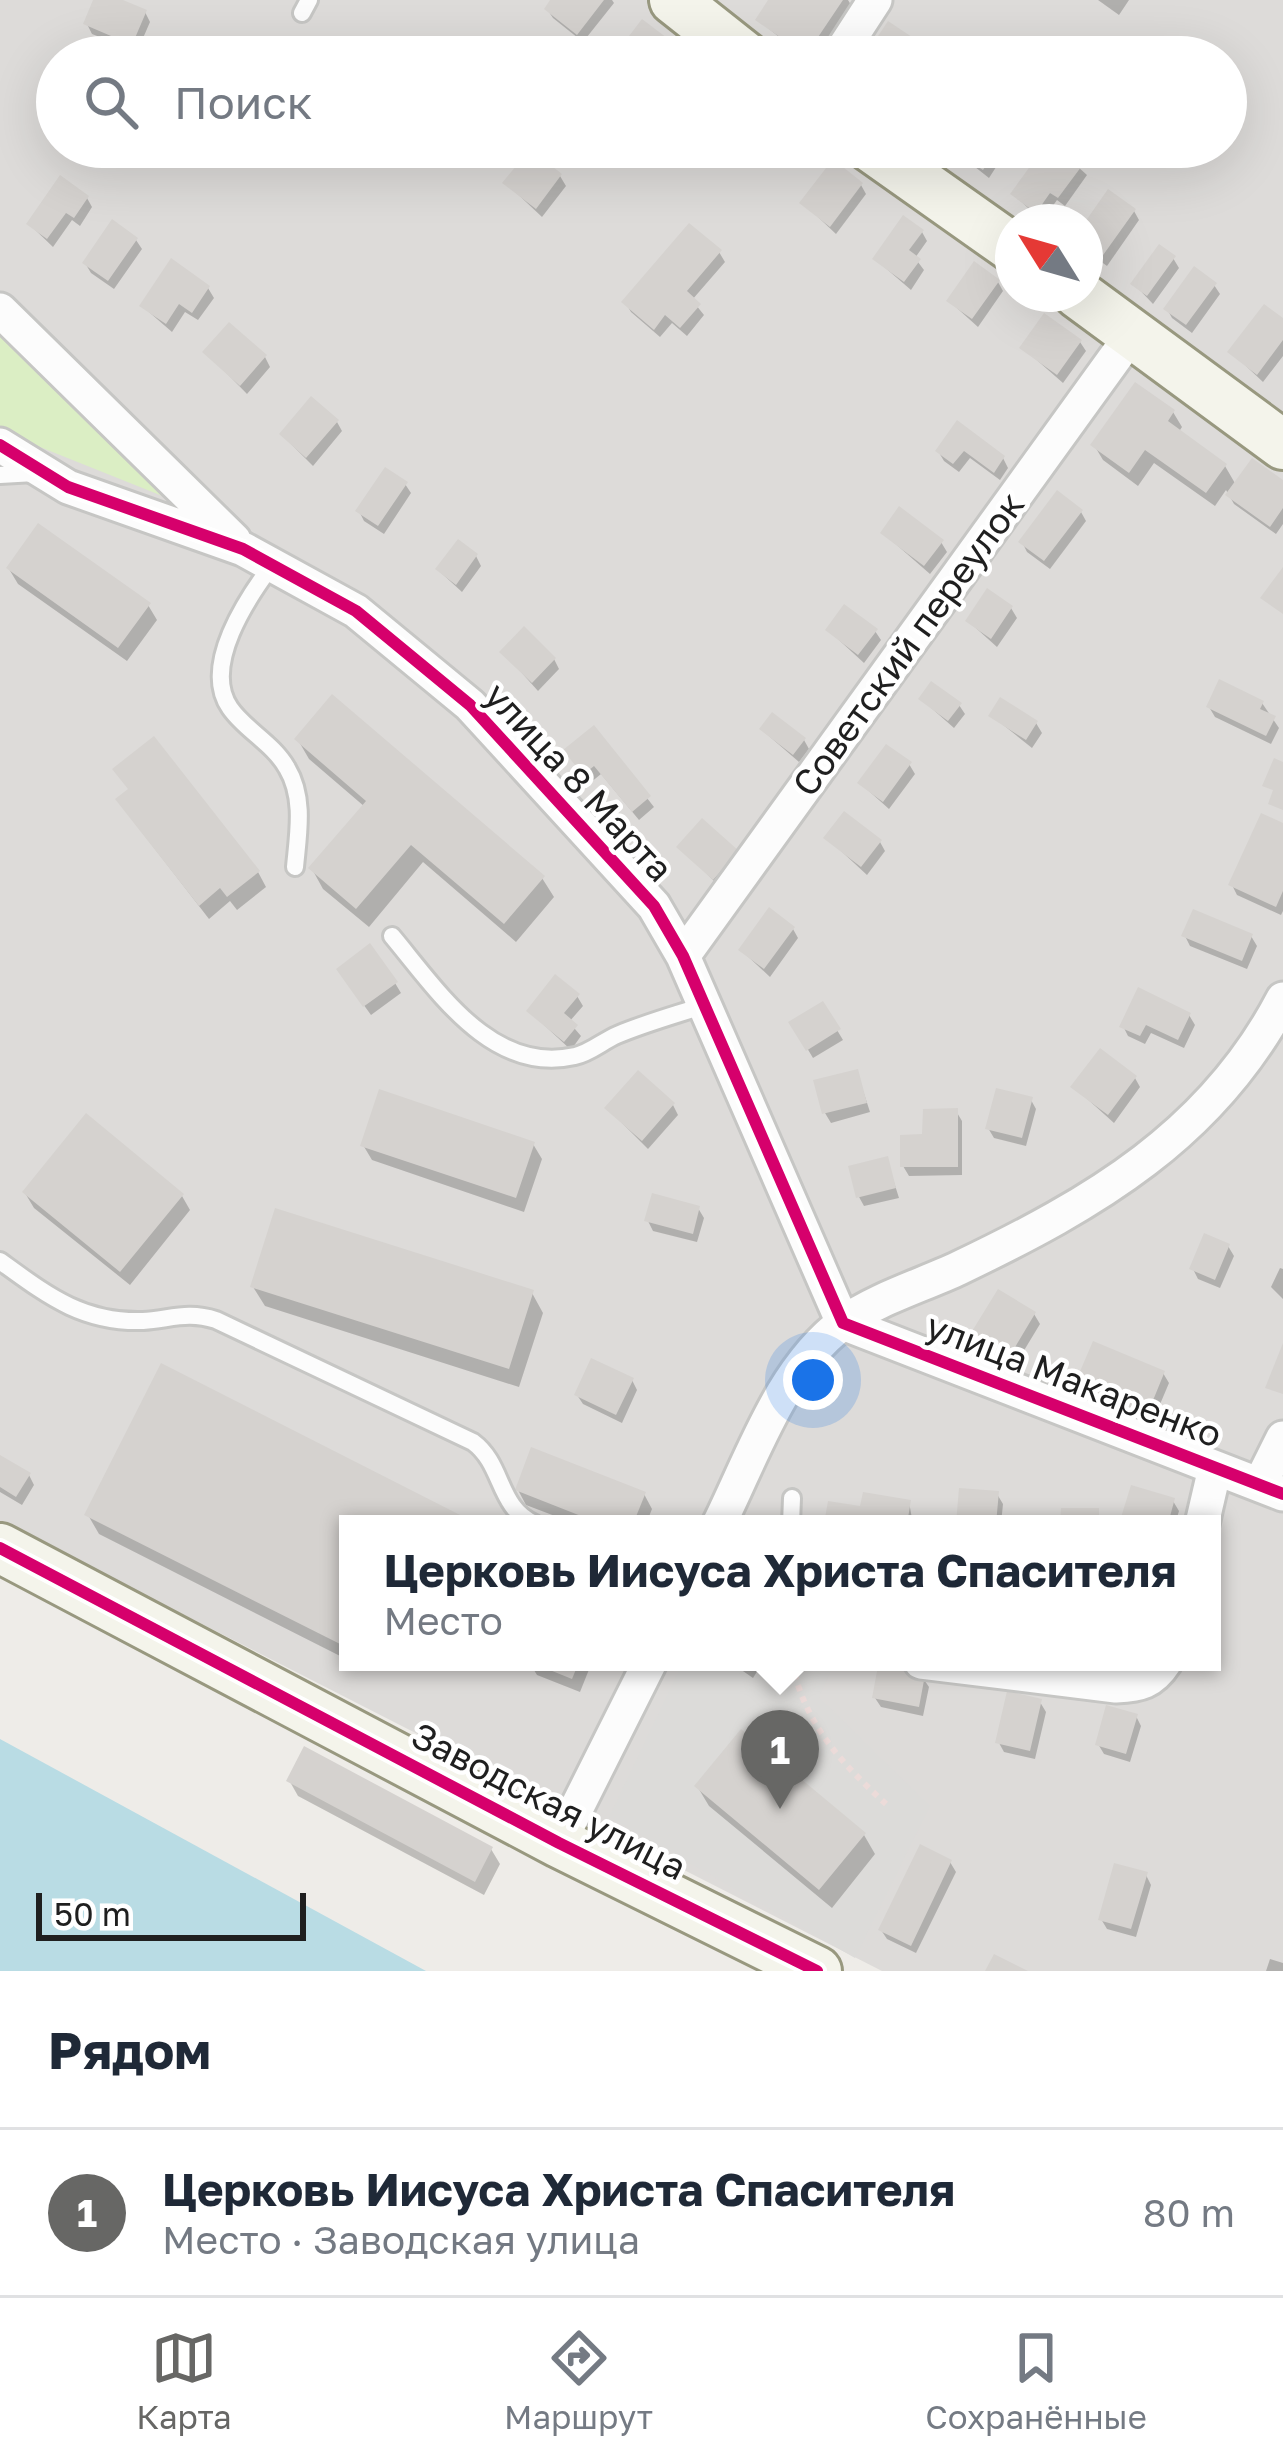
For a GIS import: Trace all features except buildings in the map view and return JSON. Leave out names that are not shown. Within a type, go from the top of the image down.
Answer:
[{"type":"street","points":[[674,0],[719,36]]},
{"type":"street","points":[[852,36],[875,0]]},
{"type":"street","points":[[900,168],[995,235]]},
{"type":"street","name":"улица 8 Марта","points":[[0,310],[258,557]]},
{"type":"street","points":[[1103,312],[1283,445]]},
{"type":"street","name":"Советский переулок","points":[[683,956],[1133,333]]},
{"type":"street","name":"улица 8 Марта","points":[[0,445],[68,487],[258,557],[356,611],[470,705],[654,906],[683,956],[843,1323]]},
{"type":"street","points":[[724,1515],[791,1381],[843,1323],[1063,1218],[1117,1185],[1193,1123],[1226,1086],[1283,999]]},
{"type":"street","name":"улица Макаренко","points":[[843,1323],[1271,1489]]},
{"type":"street","points":[[1271,1489],[1283,1438]]},
{"type":"street","name":"улица Макаренко","points":[[1204,1515],[1215,1468]]},
{"type":"street","name":"Заводская улица","points":[[0,1547],[559,1843],[817,1971]]},
{"type":"street","points":[[559,1843],[645,1671]]},
{"type":"street","points":[[997,1671],[1116,1685],[1139,1685],[1159,1671]]},
{"type":"lane","points":[[0,476],[45,473]]},
{"type":"lane","points":[[258,557],[232,628],[223,685],[228,706],[288,769],[298,798],[295,867]]},
{"type":"lane","points":[[392,936],[458,1015],[503,1048],[538,1058],[578,1056],[615,1036],[705,1005]]},
{"type":"lane","points":[[0,1261],[68,1310],[92,1318],[146,1321],[190,1312],[216,1320],[473,1442],[489,1454],[511,1508],[522,1515]]},
{"type":"lane","points":[[791,1498],[791,1515]]},
{"type":"path","points":[[795,1671],[812,1720],[844,1766],[886,1804]]},
{"type":"shaded area","points":[[0,0],[1283,0],[1283,1971],[882,1971],[0,1521]]},
{"type":"shaded area","points":[[679,1671],[831,1671],[819,1697],[930,1806],[855,1958],[609,1817]]},
{"type":"green space","points":[[0,323],[29,347],[165,497],[0,431]]},
{"type":"water","points":[[0,1739],[426,1971],[0,1971]]},
{"type":"cycle path","points":[[0,445],[68,487],[243,549],[356,611],[470,705],[654,906],[683,956],[843,1323],[1283,1494]]},
{"type":"cycle path","points":[[0,1548],[559,1843],[817,1971]]},
{"type":"place","name":"Церковь Иисуса Христа Спасителя","points":[[780,1809]]}]
